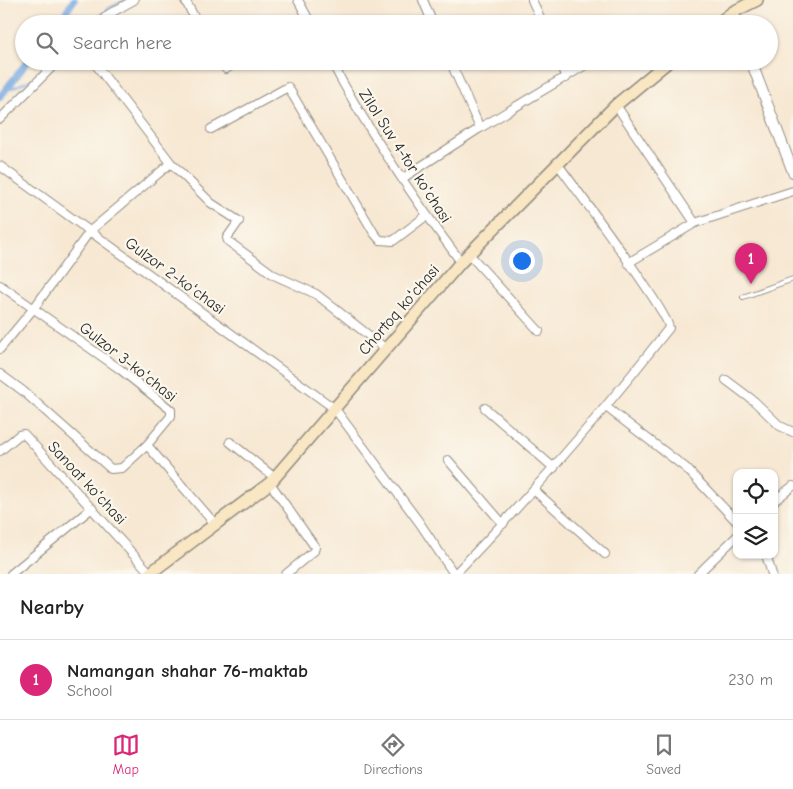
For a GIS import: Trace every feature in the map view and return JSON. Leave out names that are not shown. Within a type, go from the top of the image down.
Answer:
[{"type":"main road","points":[[729,15],[757,0]]},
{"type":"main road","name":"Chortoq koʻchasi","points":[[150,574],[272,481],[465,258],[616,105],[658,70]]},
{"type":"street","points":[[108,15],[134,0]]},
{"type":"street","points":[[185,0],[193,15]]},
{"type":"street","points":[[298,0],[306,15]]},
{"type":"street","points":[[423,0],[429,15]]},
{"type":"street","points":[[532,0],[538,15]]},
{"type":"street","points":[[0,119],[49,70]]},
{"type":"street","points":[[100,70],[171,162],[211,203],[239,221],[228,240],[274,275],[316,294],[386,349]]},
{"type":"street","name":"Zilol Suv 4-tor koʻchasi","points":[[336,70],[352,102],[426,216],[465,258],[539,331]]},
{"type":"street","points":[[454,70],[480,128]]},
{"type":"street","points":[[563,70],[566,78]]},
{"type":"street","points":[[403,178],[480,128],[578,70]]},
{"type":"street","points":[[755,70],[793,172]]},
{"type":"street","points":[[211,129],[288,87],[374,233],[380,240],[393,241],[426,216]]},
{"type":"street","points":[[616,105],[695,224]]},
{"type":"street","points":[[0,349],[34,308],[90,231],[171,162]]},
{"type":"street","points":[[454,574],[554,468],[669,328],[667,320],[557,163]]},
{"type":"street","name":"Gulzor 2-koʻchasi","points":[[0,166],[334,409],[419,522],[454,574]]},
{"type":"street","points":[[628,263],[695,224],[793,191]]},
{"type":"street","name":"Gulzor 3-koʻchasi","points":[[0,285],[121,370],[171,410],[171,416],[147,445],[122,468],[111,469],[23,391],[0,374]]},
{"type":"street","points":[[726,380],[754,401],[780,426],[793,432]]},
{"type":"street","points":[[606,407],[686,468],[733,518]]},
{"type":"street","points":[[485,408],[554,468]]},
{"type":"street","name":"Sanoat koʻchasi","points":[[1,448],[19,435],[24,434],[150,574]]},
{"type":"street","points":[[230,442],[272,481],[315,547],[314,551],[286,574]]},
{"type":"street","points":[[147,445],[215,524]]},
{"type":"street","points":[[448,460],[503,524]]},
{"type":"street","points":[[778,499],[793,486]]},
{"type":"street","points":[[534,490],[605,554]]},
{"type":"street","points":[[11,574],[92,508]]},
{"type":"street","points":[[698,574],[733,540]]},
{"type":"street","points":[[767,559],[772,574]]},
{"type":"lane","points":[[743,297],[793,279]]},
{"type":"waterway","points":[[64,15],[74,0]]},
{"type":"waterway","points":[[102,15],[109,8],[126,0]]},
{"type":"waterway","points":[[0,97],[21,70]]},
{"type":"waterway","points":[[5,91],[35,78],[44,70]]},
{"type":"place","name":"Namangan shahar 76-maktab","points":[[751,284]]}]
